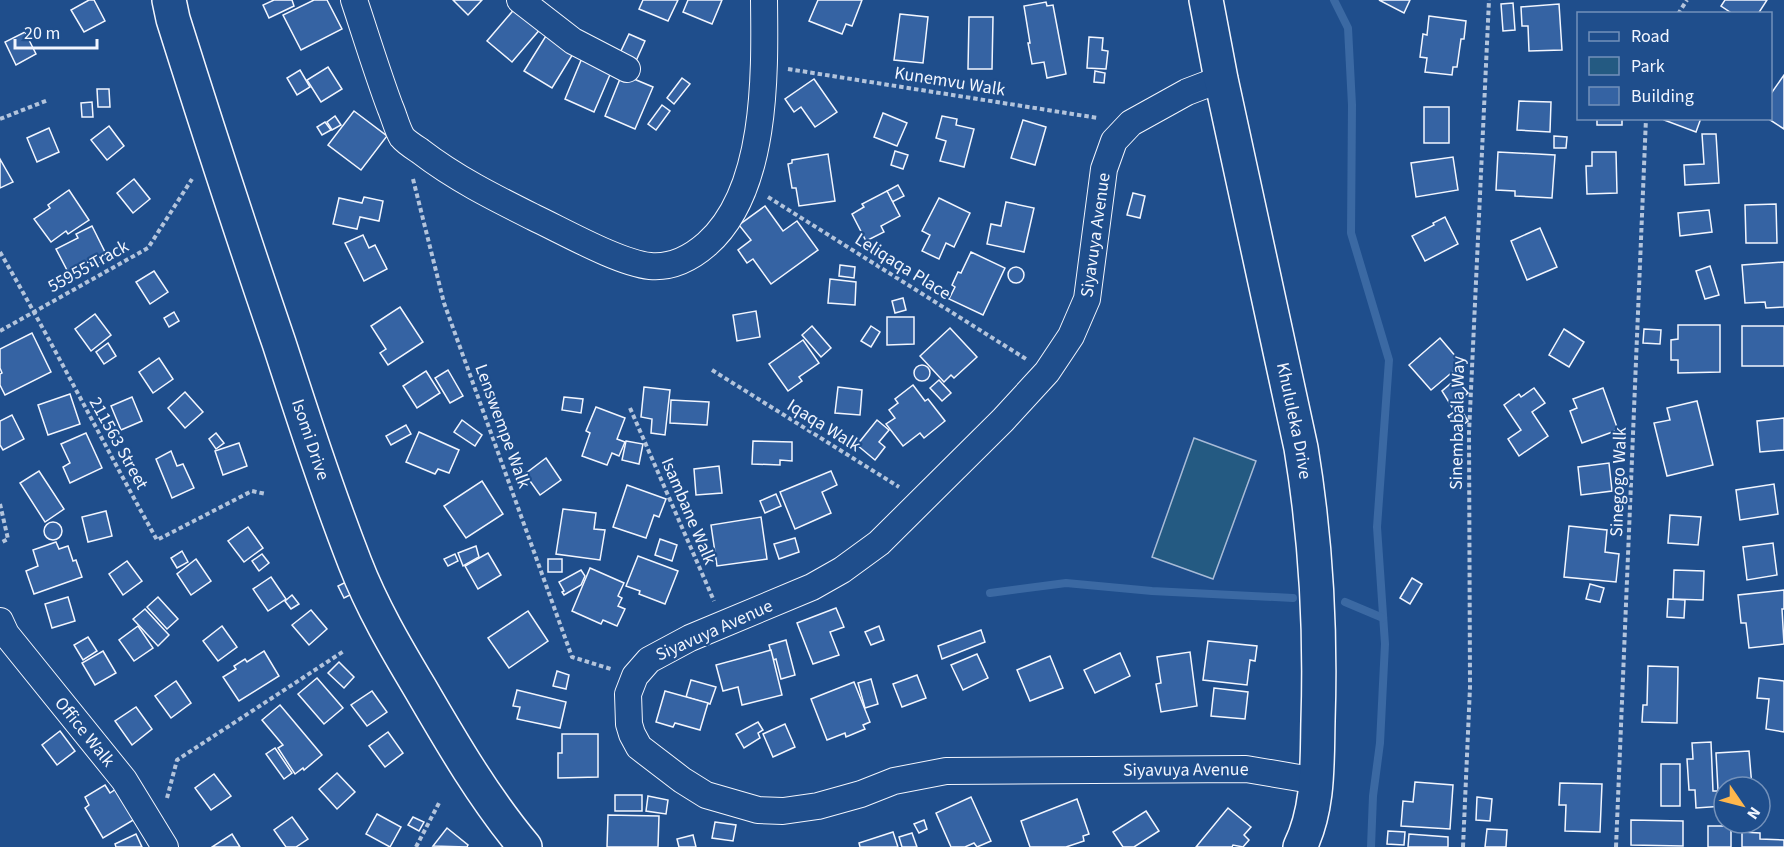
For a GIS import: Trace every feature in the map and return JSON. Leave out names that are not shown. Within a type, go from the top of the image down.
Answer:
[{"type":"street","name":"Isomi Drive","points":[[169,0],[213,147],[310,438],[355,564],[399,653],[455,749],[503,821],[525,847]]},
{"type":"street","points":[[354,0],[383,89],[402,138],[448,172],[481,191],[608,253],[651,266],[676,264],[697,253],[716,236],[738,206],[757,140],[763,93],[764,0]]},
{"type":"street","points":[[520,0],[573,41],[627,69]]},
{"type":"street","name":"Khululeka Drive","points":[[1206,0],[1301,448],[1311,509],[1320,652],[1317,781],[1312,814],[1300,847]]},
{"type":"street","name":"Siyavuya Avenue","points":[[1221,79],[1187,92],[1131,123],[1114,141],[1104,169],[1087,299],[1071,336],[1047,372],[1003,420],[879,543],[842,570],[812,587],[666,649],[649,660],[635,676],[628,694],[628,711],[632,734],[639,747],[682,780],[706,795],[758,810],[783,811],[818,806],[861,795],[894,781],[946,771],[1246,769],[1317,781]]},
{"type":"street","name":"Office Walk","points":[[0,621],[6,634],[123,780],[162,840]]},
{"type":"path","name":"Sinembabala Way","points":[[1463,847],[1470,687],[1469,433],[1489,0]]},
{"type":"path","name":"Kunemvu Walk","points":[[764,65],[1131,123]]},
{"type":"path","points":[[0,119],[48,100]]},
{"type":"path","name":"Sinegogo Walk","points":[[1616,847],[1646,120]]},
{"type":"path","name":"Lenswempe Walk","points":[[402,138],[444,303],[572,657],[635,676]]},
{"type":"path","name":"55955 Track","points":[[0,331],[148,248],[213,147]]},
{"type":"path","name":"Leliqaqa Place","points":[[745,182],[1047,372]]},
{"type":"path","name":"211563 Street","points":[[0,252],[157,540],[252,491],[266,494]]},
{"type":"path","name":"Iqaqa Walk","points":[[712,370],[922,502]]},
{"type":"path","name":"Isambane Walk","points":[[630,408],[724,624]]},
{"type":"path","points":[[0,504],[8,539],[0,543]]},
{"type":"path","points":[[162,840],[177,760],[344,651]]},
{"type":"path","points":[[416,847],[439,803]]},
{"type":"green space","points":[[1194,438],[1256,461],[1213,579],[1152,557]]},
{"type":"building","points":[[89,0],[94,0],[105,21],[84,32],[71,10]]},
{"type":"building","points":[[274,0],[292,0],[294,6],[269,18],[263,5]]},
{"type":"building","points":[[314,0],[327,0],[342,29],[301,50],[283,15]]},
{"type":"building","points":[[453,0],[482,0],[468,15]]},
{"type":"building","points":[[643,0],[678,0],[668,21],[639,9]]},
{"type":"building","points":[[688,0],[722,0],[712,24],[683,12]]},
{"type":"building","points":[[818,0],[862,0],[852,26],[846,24],[842,34],[809,21]]},
{"type":"building","points":[[1379,0],[1410,0],[1404,13]]},
{"type":"building","points":[[1725,0],[1767,0],[1759,12],[1730,12],[1721,6]]},
{"type":"building","points":[[1046,2],[1047,6],[1053,5],[1066,74],[1047,78],[1044,62],[1032,64],[1024,6]]},
{"type":"building","points":[[1513,3],[1515,30],[1503,31],[1501,4]]},
{"type":"building","points":[[1559,4],[1562,50],[1529,51],[1528,26],[1522,26],[1521,7]]},
{"type":"building","points":[[517,6],[542,27],[512,62],[487,41]]},
{"type":"building","points":[[900,14],[928,17],[923,63],[894,60]]},
{"type":"building","points":[[1429,16],[1466,21],[1457,67],[1453,67],[1452,75],[1425,72],[1427,58],[1420,57],[1423,34],[1427,35]]},
{"type":"building","points":[[969,17],[993,17],[992,69],[968,69]]},
{"type":"building","points":[[549,31],[576,49],[552,88],[524,71]]},
{"type":"building","points":[[25,32],[36,54],[16,65],[5,42]]},
{"type":"building","points":[[629,34],[645,41],[636,61],[620,53]]},
{"type":"building","points":[[1089,37],[1103,38],[1102,50],[1108,51],[1106,69],[1087,68]]},
{"type":"building","points":[[582,58],[612,70],[594,112],[565,99]]},
{"type":"building","points":[[328,67],[342,89],[321,102],[307,80]]},
{"type":"building","points":[[300,70],[310,87],[297,95],[287,78]]},
{"type":"building","points":[[1095,71],[1105,73],[1104,83],[1094,82]]},
{"type":"building","points":[[622,74],[653,87],[635,129],[605,116]]},
{"type":"building","points":[[1784,75],[1784,129],[1770,120],[1772,120],[1772,92]]},
{"type":"building","points":[[682,78],[690,84],[674,104],[667,98]]},
{"type":"building","points":[[814,79],[837,112],[815,127],[801,107],[794,112],[785,99]]},
{"type":"building","points":[[97,89],[109,89],[110,107],[98,107]]},
{"type":"building","points":[[1519,101],[1551,102],[1550,132],[1517,130]]},
{"type":"building","points":[[92,102],[93,117],[82,117],[81,103]]},
{"type":"building","points":[[662,105],[670,111],[656,130],[648,124]]},
{"type":"building","points":[[1424,107],[1449,107],[1449,143],[1424,143]]},
{"type":"building","points":[[354,111],[387,136],[361,170],[328,145]]},
{"type":"building","points":[[883,113],[907,123],[897,146],[874,137]]},
{"type":"building","points":[[335,116],[341,125],[332,130],[327,122]]},
{"type":"building","points":[[942,116],[957,119],[956,125],[974,129],[964,167],[940,161],[946,141],[936,138]]},
{"type":"building","points":[[1023,120],[1046,127],[1035,165],[1011,158]]},
{"type":"building","points":[[1597,120],[1622,120],[1622,125],[1597,125]]},
{"type":"building","points":[[1664,120],[1700,120],[1696,132]]},
{"type":"building","points":[[325,122],[331,130],[322,135],[317,127]]},
{"type":"building","points":[[109,126],[124,146],[107,160],[91,140]]},
{"type":"building","points":[[49,128],[59,152],[37,162],[27,138]]},
{"type":"building","points":[[1702,134],[1716,134],[1719,183],[1685,185],[1684,165],[1704,164]]},
{"type":"building","points":[[1554,136],[1567,137],[1566,148],[1554,148]]},
{"type":"building","points":[[895,151],[908,155],[903,169],[891,165]]},
{"type":"building","points":[[1498,152],[1555,155],[1552,198],[1515,196],[1515,191],[1496,190]]},
{"type":"building","points":[[1592,152],[1616,152],[1617,193],[1587,194],[1586,166],[1592,166]]},
{"type":"building","points":[[828,154],[835,201],[799,206],[796,188],[792,188],[788,164],[792,163],[792,160]]},
{"type":"building","points":[[1453,157],[1458,190],[1416,197],[1411,163]]},
{"type":"building","points":[[0,159],[13,182],[0,188]]},
{"type":"building","points":[[134,179],[150,199],[133,213],[117,193]]},
{"type":"building","points":[[898,185],[904,196],[892,202],[887,191]]},
{"type":"building","points":[[69,190],[89,220],[68,234],[66,231],[51,242],[34,219],[50,208],[48,205]]},
{"type":"building","points":[[887,191],[900,216],[881,226],[884,232],[866,241],[852,214],[864,207],[862,204]]},
{"type":"building","points":[[1133,193],[1145,196],[1140,218],[1127,215]]},
{"type":"building","points":[[364,197],[383,201],[379,221],[360,217],[357,229],[333,224],[339,198],[362,203]]},
{"type":"building","points":[[939,198],[970,213],[954,247],[946,243],[939,259],[922,251],[930,235],[922,231]]},
{"type":"building","points":[[1006,202],[1034,208],[1024,252],[987,244],[991,224],[1001,226]]},
{"type":"building","points":[[1776,204],[1777,243],[1746,243],[1745,205]]},
{"type":"building","points":[[765,206],[783,231],[797,221],[818,250],[771,284],[753,259],[747,263],[738,250],[751,240],[739,225]]},
{"type":"building","points":[[1709,210],[1712,232],[1680,236],[1678,213]]},
{"type":"building","points":[[1445,217],[1458,244],[1425,261],[1412,236]]},
{"type":"building","points":[[92,226],[108,258],[92,266],[90,261],[68,272],[56,249],[78,238],[76,234]]},
{"type":"building","points":[[1540,228],[1557,267],[1527,280],[1511,241]]},
{"type":"building","points":[[363,235],[369,248],[375,245],[387,269],[364,281],[345,243]]},
{"type":"building","points":[[971,252],[1005,268],[983,315],[949,299],[955,287],[952,285],[958,272],[961,273]]},
{"type":"building","points":[[1784,262],[1784,307],[1766,308],[1765,302],[1745,303],[1742,265]]},
{"type":"building","points":[[840,265],[855,267],[854,278],[839,276]]},
{"type":"building","points":[[1710,266],[1719,295],[1705,299],[1696,271]]},
{"type":"building","points":[[1016,267],[1024,275],[1016,283],[1008,275]]},
{"type":"building","points":[[154,271],[168,292],[150,304],[136,282]]},
{"type":"building","points":[[830,279],[856,282],[855,305],[828,303]]},
{"type":"building","points":[[903,298],[906,310],[895,313],[892,301]]},
{"type":"building","points":[[400,307],[423,342],[388,365],[380,353],[386,349],[371,326]]},
{"type":"building","points":[[756,311],[760,337],[737,341],[733,315]]},
{"type":"building","points":[[174,312],[179,321],[169,327],[164,318]]},
{"type":"building","points":[[95,314],[111,335],[91,351],[75,329]]},
{"type":"building","points":[[887,317],[914,317],[914,344],[887,345]]},
{"type":"building","points":[[1678,325],[1720,325],[1720,372],[1678,373],[1678,360],[1671,360],[1671,340],[1678,339]]},
{"type":"building","points":[[812,326],[831,348],[821,357],[802,335]]},
{"type":"building","points":[[871,326],[880,332],[871,347],[861,341]]},
{"type":"building","points":[[1742,326],[1784,326],[1784,366],[1742,366]]},
{"type":"building","points":[[950,328],[977,357],[954,378],[951,375],[944,382],[920,356]]},
{"type":"building","points":[[1564,329],[1584,342],[1569,367],[1549,355]]},
{"type":"building","points":[[1644,329],[1661,330],[1660,344],[1643,343]]},
{"type":"building","points":[[32,333],[51,372],[5,395],[0,385],[0,374],[2,373],[0,349]]},
{"type":"building","points":[[1440,338],[1462,364],[1431,390],[1409,365]]},
{"type":"building","points":[[803,340],[819,363],[799,377],[802,381],[788,391],[769,364]]},
{"type":"building","points":[[108,343],[116,356],[104,364],[96,352]]},
{"type":"building","points":[[159,358],[173,379],[153,393],[139,372]]},
{"type":"building","points":[[922,365],[928,367],[930,373],[928,379],[922,381],[916,379],[914,373],[916,367]]},
{"type":"building","points":[[448,370],[463,396],[450,403],[435,378]]},
{"type":"building","points":[[426,371],[440,393],[417,408],[403,386]]},
{"type":"building","points":[[1456,379],[1468,393],[1452,407],[1442,391]]},
{"type":"building","points":[[939,380],[951,393],[942,401],[930,388]]},
{"type":"building","points":[[913,385],[925,401],[928,399],[945,421],[924,438],[920,433],[903,446],[886,424],[895,418],[889,410],[898,403],[895,399]]},
{"type":"building","points":[[644,387],[670,390],[665,435],[651,433],[652,419],[641,417]]},
{"type":"building","points":[[838,387],[862,390],[860,415],[835,413]]},
{"type":"building","points":[[1534,388],[1545,403],[1532,412],[1548,436],[1519,456],[1508,439],[1521,430],[1504,405],[1519,394],[1521,397]]},
{"type":"building","points":[[1603,388],[1618,430],[1582,443],[1570,411],[1577,408],[1573,399]]},
{"type":"building","points":[[185,392],[203,412],[185,428],[168,408]]},
{"type":"building","points":[[70,394],[80,424],[48,435],[38,405]]},
{"type":"building","points":[[132,397],[142,421],[121,430],[111,406]]},
{"type":"building","points":[[564,397],[583,399],[581,413],[562,410]]},
{"type":"building","points":[[671,400],[709,402],[707,425],[670,423]]},
{"type":"building","points":[[1697,401],[1713,465],[1667,476],[1654,423],[1670,420],[1667,408]]},
{"type":"building","points":[[596,407],[625,418],[617,439],[625,442],[619,456],[612,453],[607,465],[582,456],[590,433],[586,431]]},
{"type":"building","points":[[1460,408],[1468,421],[1457,429],[1448,416]]},
{"type":"building","points":[[12,415],[24,439],[3,450],[0,445],[0,421]]},
{"type":"building","points":[[1784,418],[1784,450],[1760,452],[1757,421]]},
{"type":"building","points":[[462,420],[482,435],[475,446],[454,432]]},
{"type":"building","points":[[877,420],[889,430],[879,442],[885,447],[875,460],[857,445]]},
{"type":"building","points":[[406,425],[411,434],[391,445],[386,436]]},
{"type":"building","points":[[419,432],[459,450],[449,473],[438,469],[435,474],[406,462]]},
{"type":"building","points":[[86,433],[102,468],[70,483],[63,467],[70,463],[61,444]]},
{"type":"building","points":[[216,433],[224,443],[216,449],[209,439]]},
{"type":"building","points":[[626,441],[643,444],[639,464],[622,460]]},
{"type":"building","points":[[753,441],[792,442],[792,461],[780,460],[780,465],[752,464]]},
{"type":"building","points":[[239,443],[247,466],[223,475],[215,451]]},
{"type":"building","points":[[171,451],[177,466],[183,464],[194,488],[172,498],[156,459]]},
{"type":"building","points":[[546,458],[561,480],[540,495],[525,474]]},
{"type":"building","points":[[1609,463],[1612,491],[1581,495],[1578,467]]},
{"type":"building","points":[[719,466],[722,493],[696,495],[694,469]]},
{"type":"building","points":[[39,471],[64,509],[45,522],[20,483]]},
{"type":"building","points":[[831,471],[837,485],[822,492],[831,513],[795,529],[780,492]]},
{"type":"building","points":[[482,481],[503,514],[466,538],[444,506]]},
{"type":"building","points":[[1774,484],[1778,514],[1740,520],[1736,490]]},
{"type":"building","points":[[627,485],[666,499],[659,517],[654,515],[646,538],[613,527]]},
{"type":"building","points":[[776,494],[781,506],[765,513],[760,501]]},
{"type":"building","points":[[563,509],[596,513],[594,529],[605,530],[600,560],[556,554]]},
{"type":"building","points":[[106,511],[112,536],[88,542],[82,517]]},
{"type":"building","points":[[1670,515],[1701,517],[1698,545],[1668,543]]},
{"type":"building","points":[[761,517],[767,559],[717,566],[711,525]]},
{"type":"building","points":[[53,522],[59,525],[62,531],[59,537],[53,540],[47,537],[44,531],[47,525]]},
{"type":"building","points":[[1569,526],[1607,530],[1605,552],[1619,554],[1616,582],[1564,577]]},
{"type":"building","points":[[248,527],[263,548],[244,562],[228,541]]},
{"type":"building","points":[[795,538],[799,552],[779,559],[774,544]]},
{"type":"building","points":[[660,539],[677,545],[672,561],[655,555]]},
{"type":"building","points":[[56,542],[59,549],[68,546],[82,577],[34,594],[26,571],[38,566],[33,550]]},
{"type":"building","points":[[1773,543],[1777,575],[1747,580],[1743,547]]},
{"type":"building","points":[[476,546],[479,557],[463,566],[458,553]]},
{"type":"building","points":[[182,551],[188,562],[177,568],[171,558]]},
{"type":"building","points":[[488,553],[501,575],[478,589],[465,566]]},
{"type":"building","points":[[262,554],[269,563],[259,571],[252,561]]},
{"type":"building","points":[[455,554],[458,561],[448,566],[444,559]]},
{"type":"building","points":[[638,556],[678,571],[665,604],[639,594],[640,591],[626,586]]},
{"type":"building","points":[[196,559],[211,581],[191,595],[177,574]]},
{"type":"building","points":[[548,559],[562,559],[562,572],[548,572]]},
{"type":"building","points":[[127,561],[142,581],[123,595],[109,574]]},
{"type":"building","points":[[590,568],[624,583],[618,596],[622,598],[618,606],[625,609],[617,626],[603,620],[601,624],[572,611]]},
{"type":"building","points":[[581,570],[585,576],[581,585],[564,595],[559,582]]},
{"type":"building","points":[[1674,570],[1704,571],[1703,600],[1673,599]]},
{"type":"building","points":[[271,577],[286,599],[268,611],[253,589]]},
{"type":"building","points":[[1412,578],[1422,584],[1410,604],[1400,598]]},
{"type":"building","points":[[348,581],[354,593],[344,598],[338,586]]},
{"type":"building","points":[[1590,584],[1604,588],[1600,602],[1586,599]]},
{"type":"building","points":[[1784,590],[1784,609],[1782,609],[1784,644],[1749,648],[1746,623],[1741,623],[1738,595]]},
{"type":"building","points":[[292,595],[299,604],[291,609],[285,601]]},
{"type":"building","points":[[68,597],[75,621],[52,628],[45,604]]},
{"type":"building","points":[[158,597],[178,619],[167,629],[147,607]]},
{"type":"building","points":[[1668,599],[1685,600],[1684,618],[1667,617]]},
{"type":"building","points":[[836,608],[844,627],[830,632],[839,655],[813,664],[797,623]]},
{"type":"building","points":[[145,609],[169,635],[158,646],[133,619]]},
{"type":"building","points":[[311,610],[327,629],[309,645],[292,625]]},
{"type":"building","points":[[528,611],[548,641],[509,668],[488,638]]},
{"type":"building","points":[[138,626],[153,648],[134,661],[119,640]]},
{"type":"building","points":[[222,626],[237,647],[218,661],[203,641]]},
{"type":"building","points":[[879,626],[884,640],[871,645],[865,632]]},
{"type":"building","points":[[981,630],[985,642],[942,659],[938,646]]},
{"type":"building","points":[[88,637],[97,651],[83,660],[74,645]]},
{"type":"building","points":[[786,640],[795,675],[781,679],[776,659],[773,660],[769,645]]},
{"type":"building","points":[[1208,641],[1257,646],[1255,661],[1250,660],[1247,685],[1203,680]]},
{"type":"building","points":[[771,650],[782,695],[742,705],[738,687],[723,691],[716,665]]},
{"type":"building","points":[[103,651],[116,673],[95,685],[82,663]]},
{"type":"building","points":[[264,651],[279,676],[239,701],[223,677],[236,669],[234,666],[245,659],[247,662]]},
{"type":"building","points":[[1190,652],[1197,706],[1161,712],[1156,684],[1161,683],[1157,657]]},
{"type":"building","points":[[1120,653],[1130,676],[1095,693],[1084,670]]},
{"type":"building","points":[[977,654],[988,678],[963,690],[951,665]]},
{"type":"building","points":[[1050,656],[1063,688],[1030,701],[1017,670]]},
{"type":"building","points":[[339,662],[354,677],[344,688],[328,673]]},
{"type":"building","points":[[1648,666],[1678,667],[1677,723],[1642,722],[1643,705],[1647,705]]},
{"type":"building","points":[[557,671],[569,675],[566,689],[553,686]]},
{"type":"building","points":[[917,675],[926,698],[902,707],[893,684]]},
{"type":"building","points":[[317,678],[343,708],[324,724],[298,694]]},
{"type":"building","points":[[1759,678],[1784,681],[1784,732],[1766,729],[1769,699],[1757,698]]},
{"type":"building","points":[[871,679],[878,704],[865,708],[858,683]]},
{"type":"building","points":[[691,680],[716,687],[710,704],[686,697]]},
{"type":"building","points":[[176,681],[191,703],[171,718],[155,696]]},
{"type":"building","points":[[854,682],[870,722],[863,725],[865,729],[846,737],[845,733],[827,740],[811,699]]},
{"type":"building","points":[[1214,688],[1248,692],[1245,719],[1211,716]]},
{"type":"building","points":[[517,690],[566,702],[560,728],[517,719],[520,707],[513,706]]},
{"type":"building","points":[[372,691],[387,712],[367,726],[351,705]]},
{"type":"building","points":[[665,691],[708,703],[700,730],[675,723],[673,727],[656,722]]},
{"type":"building","points":[[280,705],[322,755],[304,770],[303,768],[295,774],[278,748],[283,745],[262,720]]},
{"type":"building","points":[[136,707],[152,729],[132,745],[115,721]]},
{"type":"building","points":[[758,722],[763,730],[758,733],[760,738],[744,748],[736,734]]},
{"type":"building","points":[[785,724],[795,747],[773,757],[763,734]]},
{"type":"building","points":[[60,731],[75,751],[57,765],[42,745]]},
{"type":"building","points":[[388,732],[403,753],[385,767],[369,746]]},
{"type":"building","points":[[562,734],[598,734],[598,777],[558,778],[558,753],[562,753]]},
{"type":"building","points":[[1711,742],[1712,807],[1696,808],[1695,790],[1689,790],[1687,759],[1693,759],[1692,743]]},
{"type":"building","points":[[275,748],[292,773],[284,779],[266,754]]},
{"type":"building","points":[[1749,751],[1751,775],[1717,775],[1716,753]]},
{"type":"building","points":[[1661,764],[1680,764],[1680,806],[1661,806]]},
{"type":"building","points":[[337,773],[355,792],[337,809],[319,789]]},
{"type":"building","points":[[214,774],[231,796],[211,810],[195,788]]},
{"type":"building","points":[[1415,782],[1453,785],[1450,829],[1401,826],[1403,801],[1413,802]]},
{"type":"building","points":[[1560,783],[1602,784],[1600,832],[1565,831],[1566,805],[1559,805]]},
{"type":"building","points":[[105,785],[110,793],[116,789],[135,819],[103,838],[85,808],[89,805],[85,797]]},
{"type":"building","points":[[615,795],[642,795],[642,811],[615,811]]},
{"type":"building","points":[[648,796],[668,800],[666,814],[646,811]]},
{"type":"building","points":[[971,797],[991,841],[977,847],[974,843],[965,847],[951,847],[936,813]]},
{"type":"building","points":[[1477,797],[1492,799],[1490,821],[1476,820]]},
{"type":"building","points":[[1077,799],[1089,834],[1083,836],[1084,841],[1066,847],[1030,847],[1021,821]]},
{"type":"building","points":[[1228,808],[1251,827],[1244,835],[1249,840],[1243,847],[1233,845],[1232,847],[1196,847]]},
{"type":"building","points":[[1146,811],[1159,831],[1134,847],[1123,847],[1113,832]]},
{"type":"building","points":[[377,814],[401,827],[390,847],[366,834]]},
{"type":"building","points":[[608,815],[659,816],[658,847],[607,847]]},
{"type":"building","points":[[292,817],[308,839],[296,847],[286,847],[274,830]]},
{"type":"building","points":[[413,817],[424,822],[419,831],[408,825]]},
{"type":"building","points":[[924,820],[927,829],[919,833],[914,824]]},
{"type":"building","points":[[1631,820],[1683,821],[1683,846],[1631,845]]},
{"type":"building","points":[[715,822],[736,825],[733,841],[712,838]]},
{"type":"building","points":[[1708,826],[1712,826],[1712,835],[1731,835],[1731,847],[1708,847]]},
{"type":"building","points":[[447,828],[468,845],[467,847],[433,846]]},
{"type":"building","points":[[1487,829],[1507,830],[1506,847],[1485,847]]},
{"type":"building","points":[[1388,831],[1405,832],[1404,845],[1387,844]]},
{"type":"building","points":[[893,832],[898,847],[860,847],[859,843]]},
{"type":"building","points":[[912,833],[917,847],[902,847],[899,837]]},
{"type":"building","points":[[136,834],[142,847],[116,847],[115,844]]},
{"type":"building","points":[[232,834],[240,847],[212,847]]},
{"type":"building","points":[[1409,834],[1448,837],[1448,847],[1408,847]]},
{"type":"building","points":[[693,835],[696,847],[679,847],[677,839]]},
{"type":"building","points":[[1742,835],[1760,835],[1760,839],[1784,840],[1784,847],[1742,847]]},
{"type":"waterway","points":[[1334,0],[1348,28],[1352,105],[1351,233],[1389,360],[1377,527],[1385,644],[1380,743],[1373,796],[1371,847]]},
{"type":"waterway","points":[[990,593],[1066,583],[1152,591],[1293,598]]},
{"type":"waterway","points":[[1345,602],[1383,618]]}]
